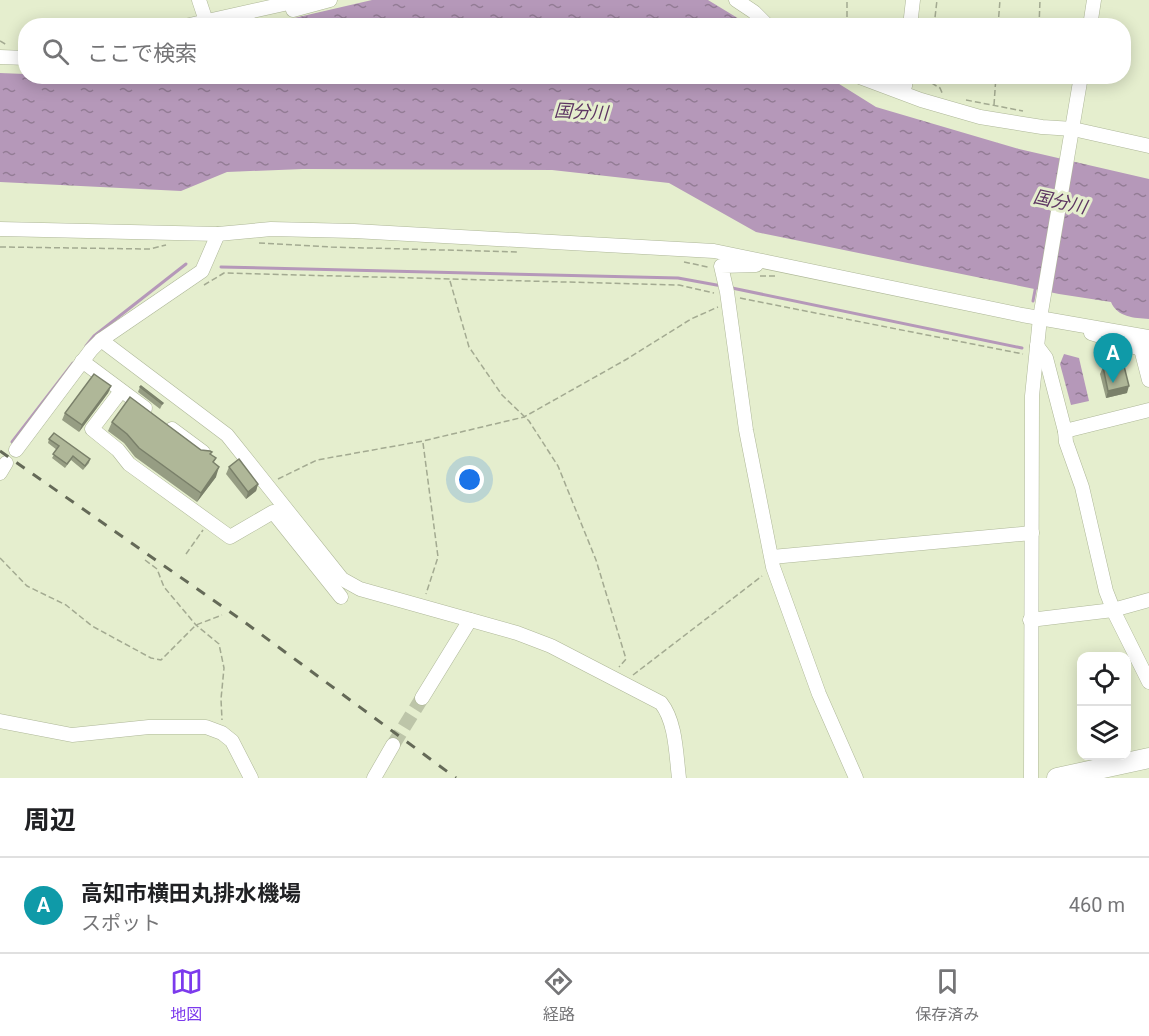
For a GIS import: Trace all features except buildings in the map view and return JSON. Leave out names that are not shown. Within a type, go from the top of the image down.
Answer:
[{"type":"highway","points":[[1057,778],[1149,758]]},
{"type":"highway","points":[[1120,778],[1149,771]]},
{"type":"street","points":[[199,0],[205,18]]},
{"type":"street","points":[[220,18],[302,0]]},
{"type":"street","points":[[259,18],[330,0]]},
{"type":"street","points":[[736,0],[760,18]]},
{"type":"street","points":[[911,18],[913,0]]},
{"type":"street","points":[[1091,18],[1094,0]]},
{"type":"street","points":[[754,2],[772,18]]},
{"type":"street","points":[[0,50],[18,50]]},
{"type":"street","points":[[0,57],[18,58]]},
{"type":"street","points":[[883,84],[980,117],[1149,146]]},
{"type":"street","points":[[908,84],[919,95],[947,99],[986,111],[1050,122],[1068,131]]},
{"type":"street","points":[[1031,778],[1032,396],[1041,313],[1068,131],[1079,84]]},
{"type":"street","points":[[1117,139],[1149,141]]},
{"type":"street","points":[[0,229],[218,234],[271,229],[354,231],[679,254],[714,251],[784,271],[1041,313],[1146,345],[1149,380]]},
{"type":"street","points":[[16,450],[82,361],[101,340],[202,271],[218,234]]},
{"type":"street","points":[[679,254],[722,270],[784,271]]},
{"type":"street","points":[[722,270],[728,297],[746,430],[773,562],[819,694],[856,778]]},
{"type":"street","points":[[101,340],[227,435],[342,579],[360,590],[516,633],[552,646],[661,703],[668,712],[680,778]]},
{"type":"street","points":[[1037,346],[1046,358],[1066,442],[1080,478],[1103,581],[1113,610],[1149,682]]},
{"type":"street","points":[[82,361],[204,452]]},
{"type":"street","points":[[121,391],[92,429],[118,450],[129,464],[230,537],[273,512],[341,597]]},
{"type":"street","points":[[1065,431],[1149,410]]},
{"type":"street","points":[[773,562],[1032,533]]},
{"type":"street","points":[[1030,620],[1113,610],[1149,600]]},
{"type":"street","points":[[422,698],[470,620]]},
{"type":"street","points":[[0,721],[72,735],[149,727],[206,727],[222,733],[232,741],[251,778]]},
{"type":"street","points":[[374,778],[393,746]]},
{"type":"path","points":[[846,18],[847,0]]},
{"type":"path","points":[[935,18],[937,0]]},
{"type":"path","points":[[999,18],[1000,0]]},
{"type":"path","points":[[1039,18],[1040,0]]},
{"type":"path","points":[[933,84],[940,88],[947,99],[968,100],[1024,112]]},
{"type":"path","points":[[994,105],[995,84]]},
{"type":"path","points":[[260,243],[343,248],[519,252]]},
{"type":"path","points":[[0,247],[150,249],[170,244],[158,244]]},
{"type":"path","points":[[679,254],[722,270]]},
{"type":"path","points":[[756,276],[784,271]]},
{"type":"path","points":[[203,285],[224,273],[679,285],[728,297],[1025,354]]},
{"type":"path","points":[[450,280],[470,347],[502,395],[524,417],[558,466],[596,560],[626,659],[616,680]]},
{"type":"path","points":[[267,485],[317,460],[423,441],[524,417],[627,359],[728,297]]},
{"type":"path","points":[[422,607],[438,557],[423,441]]},
{"type":"path","points":[[186,554],[209,522]]},
{"type":"path","points":[[0,558],[27,586],[66,605],[92,626],[151,658],[161,660],[196,625],[222,615]]},
{"type":"path","points":[[145,560],[157,569],[164,587],[196,625],[219,644],[224,668],[221,699],[222,733]]},
{"type":"path","points":[[616,680],[773,562]]},
{"type":"water","points":[[372,0],[708,0],[738,18],[294,18]]},
{"type":"water","name":"国分川","points":[[0,73],[18,74],[18,84],[839,84],[876,107],[1019,149],[1149,179],[1149,319],[1122,314],[1111,302],[1059,294],[756,232],[669,183],[552,170],[303,169],[227,172],[181,191],[0,182]]},
{"type":"water","points":[[1064,354],[1079,358],[1089,401],[1071,405],[1060,364]]},
{"type":"waterway","points":[[86,346],[94,336],[186,264]]},
{"type":"waterway","points":[[221,267],[678,278],[722,286]]},
{"type":"waterway","points":[[1033,301],[1036,285]]},
{"type":"waterway","points":[[732,288],[1022,348]]},
{"type":"waterway","points":[[12,442],[73,363]]},
{"type":"tunnel","points":[[393,745],[422,698]]},
{"type":"railway","points":[[0,451],[243,621],[456,778]]},
{"type":"place","name":"高知市横田丸排水機場","points":[[1113,383]]}]
